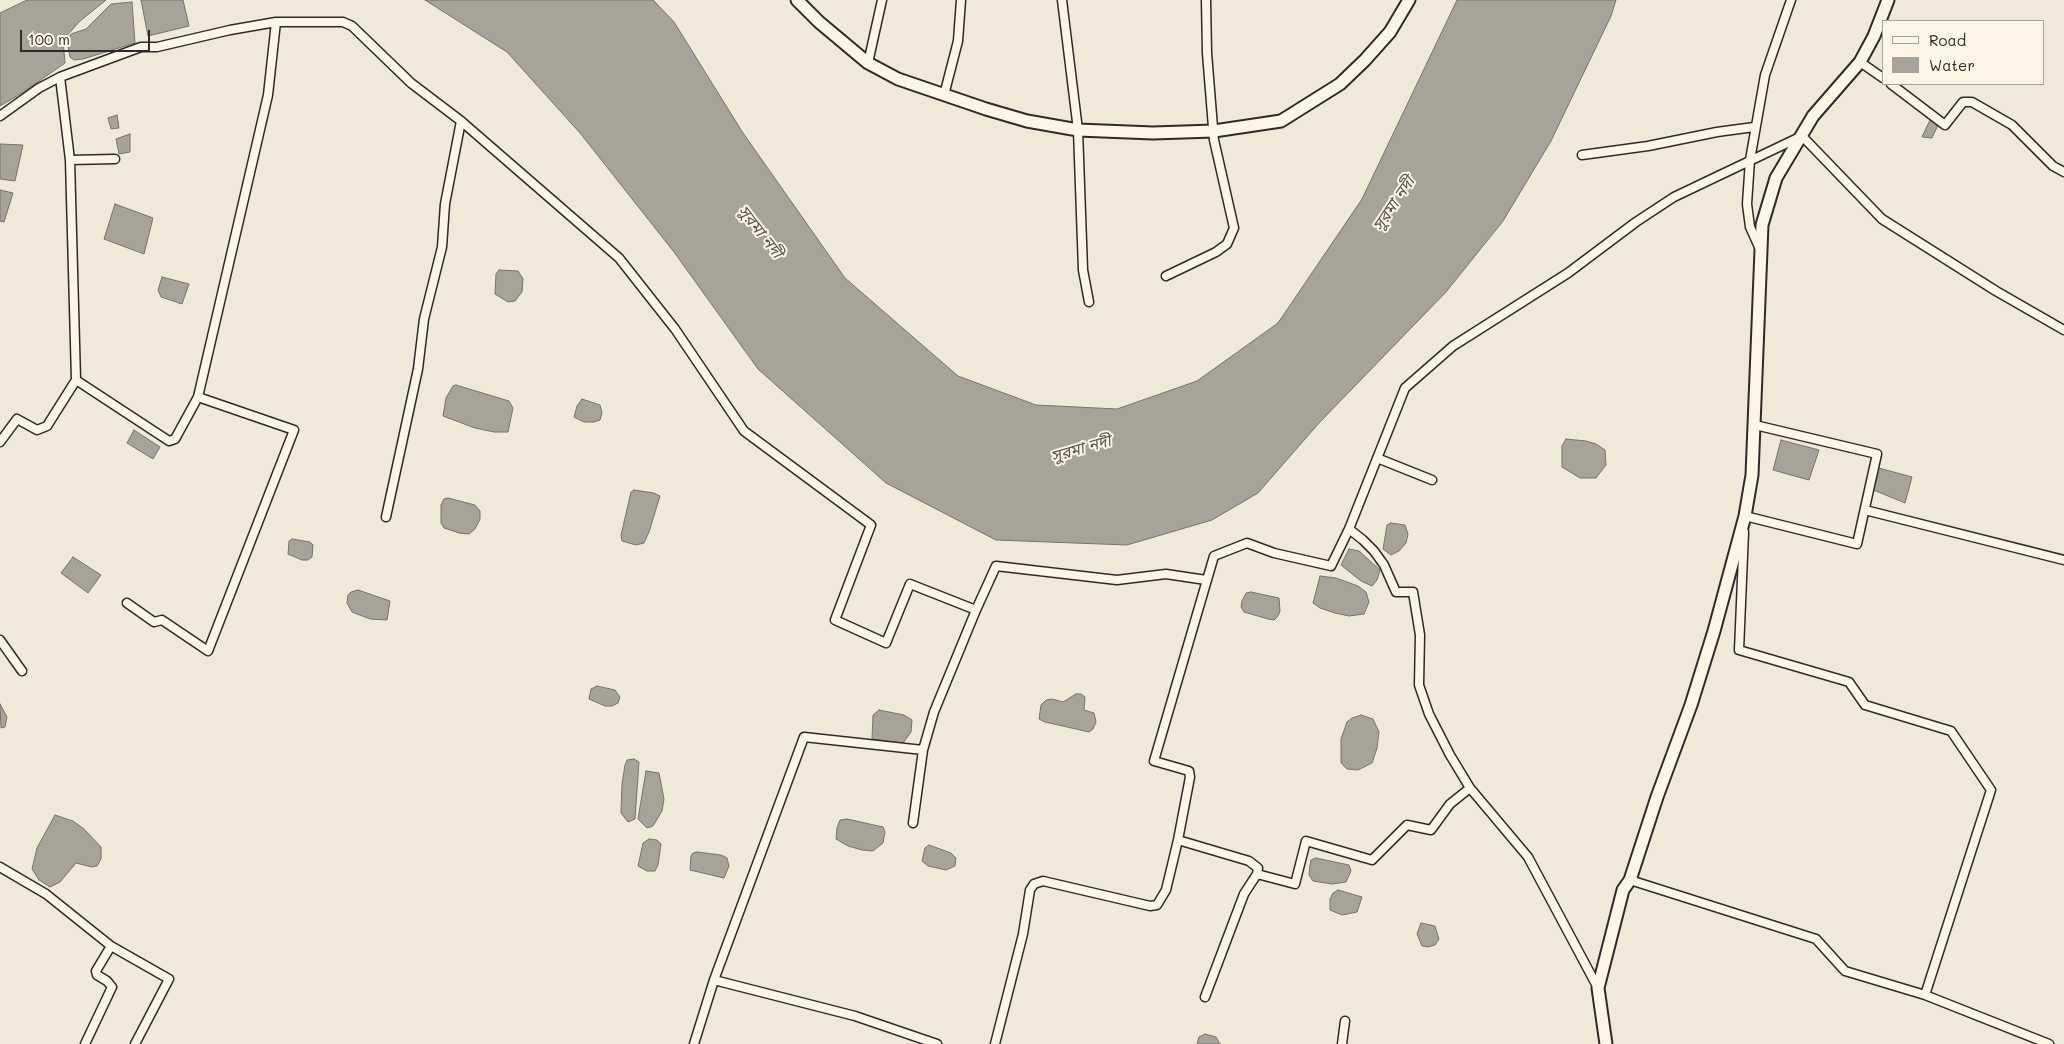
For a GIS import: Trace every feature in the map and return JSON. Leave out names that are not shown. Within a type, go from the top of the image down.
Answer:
[{"type":"street","points":[[796,0],[868,63],[898,79],[1028,121],[1078,130],[1153,133],[1214,130],[1281,121],[1340,84],[1390,32],[1409,0]]},
{"type":"street","points":[[868,63],[882,0]]},
{"type":"street","points":[[944,95],[958,42],[961,0]]},
{"type":"street","points":[[1062,0],[1078,130],[1083,270],[1089,302]]},
{"type":"street","points":[[1166,276],[1216,252],[1227,244],[1234,228],[1214,140],[1207,53],[1206,0]]},
{"type":"street","points":[[1761,250],[1750,227],[1747,204],[1750,160],[1754,127],[1765,75],[1791,0]]},
{"type":"street","points":[[1598,988],[1623,890],[1630,880],[1691,705],[1714,631],[1745,516],[1752,475],[1755,425],[1762,225],[1776,178],[1813,116],[1860,62],[1874,36],[1888,0]]},
{"type":"street","points":[[76,380],[169,441],[175,439],[198,397],[268,95],[276,22]]},
{"type":"street","points":[[0,116],[39,88],[60,77],[142,47],[157,47],[230,30],[276,22],[343,22],[352,26],[411,83],[461,121],[619,258],[675,329],[744,431],[871,524],[835,620],[886,643],[910,584],[976,610]]},
{"type":"street","points":[[1860,62],[1882,77]]},
{"type":"street","points":[[0,442],[16,419],[37,430],[47,426],[76,380],[70,160],[60,77]]},
{"type":"street","points":[[1892,85],[1945,125],[1964,102],[1972,102],[2012,125],[2053,166],[2064,172]]},
{"type":"street","points":[[386,517],[418,369],[424,319],[442,247],[445,204],[461,121]]},
{"type":"street","points":[[1582,155],[1648,146],[1717,132],[1754,127]]},
{"type":"street","points":[[994,1044],[1023,934],[1030,890],[1034,884],[1044,881],[1150,906],[1157,905],[1166,890],[1190,777],[1189,771],[1154,761],[1214,556],[1247,543],[1274,553],[1331,566],[1349,529],[1405,388],[1453,346],[1568,272],[1636,222],[1674,197],[1802,136]]},
{"type":"street","points":[[1802,136],[1882,219],[1996,291],[2064,330]]},
{"type":"street","points":[[70,160],[115,159]]},
{"type":"street","points":[[127,603],[154,622],[162,620],[208,652],[294,430],[198,397]]},
{"type":"street","points":[[1745,516],[1857,544],[1877,454],[1755,425]]},
{"type":"street","points":[[1376,458],[1432,480]]},
{"type":"street","points":[[1865,510],[2064,560]]},
{"type":"street","points":[[1745,516],[1739,650],[1849,682],[1865,705],[1951,731],[1990,790],[1925,995]]},
{"type":"street","points":[[1349,529],[1364,540],[1374,551],[1384,565],[1396,592],[1413,592],[1420,635],[1419,685],[1429,714],[1450,755],[1470,788],[1528,858],[1598,988],[1606,1044]]},
{"type":"street","points":[[913,823],[923,750],[934,712],[996,566],[1117,580],[1166,574],[1206,580]]},
{"type":"street","points":[[0,640],[22,671]]},
{"type":"street","points":[[694,1044],[714,980],[804,737],[923,750]]},
{"type":"street","points":[[1257,874],[1295,884],[1306,841],[1372,860],[1408,825],[1431,830],[1450,804],[1470,788]]},
{"type":"street","points":[[1178,840],[1249,861],[1258,868],[1257,874],[1244,894],[1205,997]]},
{"type":"street","points":[[0,866],[46,894],[111,946],[169,978],[135,1044]]},
{"type":"street","points":[[1630,880],[1816,939],[1846,970],[1925,995],[2049,1044]]},
{"type":"street","points":[[85,1044],[112,987],[96,973],[97,967],[111,946]]},
{"type":"street","points":[[714,980],[855,1016],[937,1044]]},
{"type":"street","points":[[1342,1044],[1345,1021]]},
{"type":"water","points":[[27,0],[106,0],[79,22],[63,40],[65,63],[0,106],[0,13]]},
{"type":"water","points":[[141,0],[183,0],[189,26],[148,36]]},
{"type":"water","name":"সুরমা নদী","points":[[425,0],[653,0],[674,22],[743,133],[845,278],[958,376],[1036,405],[1117,409],[1197,381],[1278,323],[1362,199],[1457,0],[1616,0],[1611,16],[1551,141],[1503,221],[1446,292],[1319,423],[1258,493],[1212,520],[1127,545],[996,540],[886,483],[758,369],[674,252],[580,133],[507,52]]},
{"type":"water","points":[[132,2],[135,43],[83,59],[74,60],[70,57],[67,41],[71,34],[86,29],[111,4]]},
{"type":"water","points":[[117,115],[119,128],[111,129],[108,118]]},
{"type":"water","points":[[1930,120],[1938,125],[1932,138],[1922,137]]},
{"type":"water","points":[[130,134],[130,152],[119,154],[116,139]]},
{"type":"water","points":[[0,144],[23,145],[15,181],[0,179]]},
{"type":"water","points":[[0,190],[13,193],[4,222],[0,221]]},
{"type":"water","points":[[115,204],[153,218],[144,254],[104,239]]},
{"type":"water","points":[[499,270],[518,271],[523,279],[522,292],[515,301],[508,302],[495,294],[496,274]]},
{"type":"water","points":[[162,277],[189,284],[182,304],[161,297],[158,290]]},
{"type":"water","points":[[456,385],[509,401],[513,408],[508,432],[494,432],[475,428],[443,416],[446,398],[453,386]]},
{"type":"water","points":[[582,399],[600,405],[602,413],[600,420],[584,422],[574,417],[577,406]]},
{"type":"water","points":[[134,430],[160,447],[153,459],[127,443]]},
{"type":"water","points":[[1566,439],[1586,441],[1596,444],[1605,450],[1606,465],[1596,478],[1580,478],[1562,467],[1562,446]]},
{"type":"water","points":[[1781,440],[1819,450],[1809,480],[1773,470]]},
{"type":"water","points":[[1875,467],[1912,477],[1905,503],[1871,489]]},
{"type":"water","points":[[634,490],[654,493],[660,496],[644,543],[636,545],[622,541],[621,535],[631,492]]},
{"type":"water","points":[[448,498],[475,505],[480,511],[480,519],[475,529],[469,534],[444,528],[441,523],[441,505],[444,499]]},
{"type":"water","points":[[1391,523],[1405,525],[1408,534],[1406,543],[1399,551],[1391,555],[1383,549],[1387,525]]},
{"type":"water","points":[[292,539],[310,542],[313,545],[312,557],[308,560],[302,560],[288,554],[289,541]]},
{"type":"water","points":[[1349,549],[1359,551],[1380,570],[1377,580],[1372,586],[1361,581],[1341,565]]},
{"type":"water","points":[[73,557],[101,575],[88,593],[61,573]]},
{"type":"water","points":[[1320,576],[1336,578],[1358,586],[1366,592],[1369,602],[1364,614],[1349,616],[1335,613],[1320,608],[1313,603]]},
{"type":"water","points":[[358,590],[390,601],[387,620],[370,619],[352,612],[347,603],[348,595]]},
{"type":"water","points":[[1251,592],[1279,598],[1280,611],[1274,620],[1244,612],[1241,607],[1242,601],[1246,593]]},
{"type":"water","points":[[597,686],[615,690],[620,697],[618,703],[612,706],[605,706],[589,699],[591,689]]},
{"type":"water","points":[[1076,694],[1081,694],[1085,697],[1084,710],[1094,713],[1096,722],[1093,729],[1089,732],[1039,719],[1041,705],[1046,700],[1052,699],[1063,702]]},
{"type":"water","points":[[0,704],[7,717],[5,727],[1,728]]},
{"type":"water","points":[[879,710],[904,715],[912,720],[911,732],[903,743],[872,739],[873,715]]},
{"type":"water","points":[[1361,715],[1373,719],[1379,732],[1377,748],[1372,763],[1358,770],[1347,769],[1341,763],[1341,739],[1347,722]]},
{"type":"water","points":[[634,759],[639,762],[635,819],[628,822],[621,813],[622,784],[627,760]]},
{"type":"water","points":[[646,771],[659,773],[664,799],[662,811],[653,826],[647,828],[638,819]]},
{"type":"water","points":[[55,815],[73,821],[84,829],[101,847],[101,859],[97,866],[92,867],[76,863],[60,882],[50,887],[39,880],[32,869],[37,848]]},
{"type":"water","points":[[847,819],[883,827],[885,832],[883,843],[873,851],[848,846],[836,839],[840,820]]},
{"type":"water","points":[[649,839],[657,840],[661,844],[658,865],[655,871],[647,871],[638,866],[643,843]]},
{"type":"water","points":[[929,845],[951,853],[956,858],[955,866],[946,870],[928,866],[922,861],[925,848]]},
{"type":"water","points":[[697,852],[721,855],[727,858],[729,866],[724,878],[690,870],[691,856]]},
{"type":"water","points":[[1316,858],[1349,865],[1351,871],[1346,882],[1332,884],[1313,881],[1309,875],[1310,865],[1311,860]]},
{"type":"water","points":[[1338,890],[1362,897],[1357,912],[1342,915],[1330,910],[1330,899],[1333,893]]},
{"type":"water","points":[[1421,923],[1435,926],[1439,939],[1435,945],[1422,946],[1417,934]]},
{"type":"water","points":[[1205,1034],[1216,1037],[1220,1044],[1197,1044],[1199,1037]]}]
